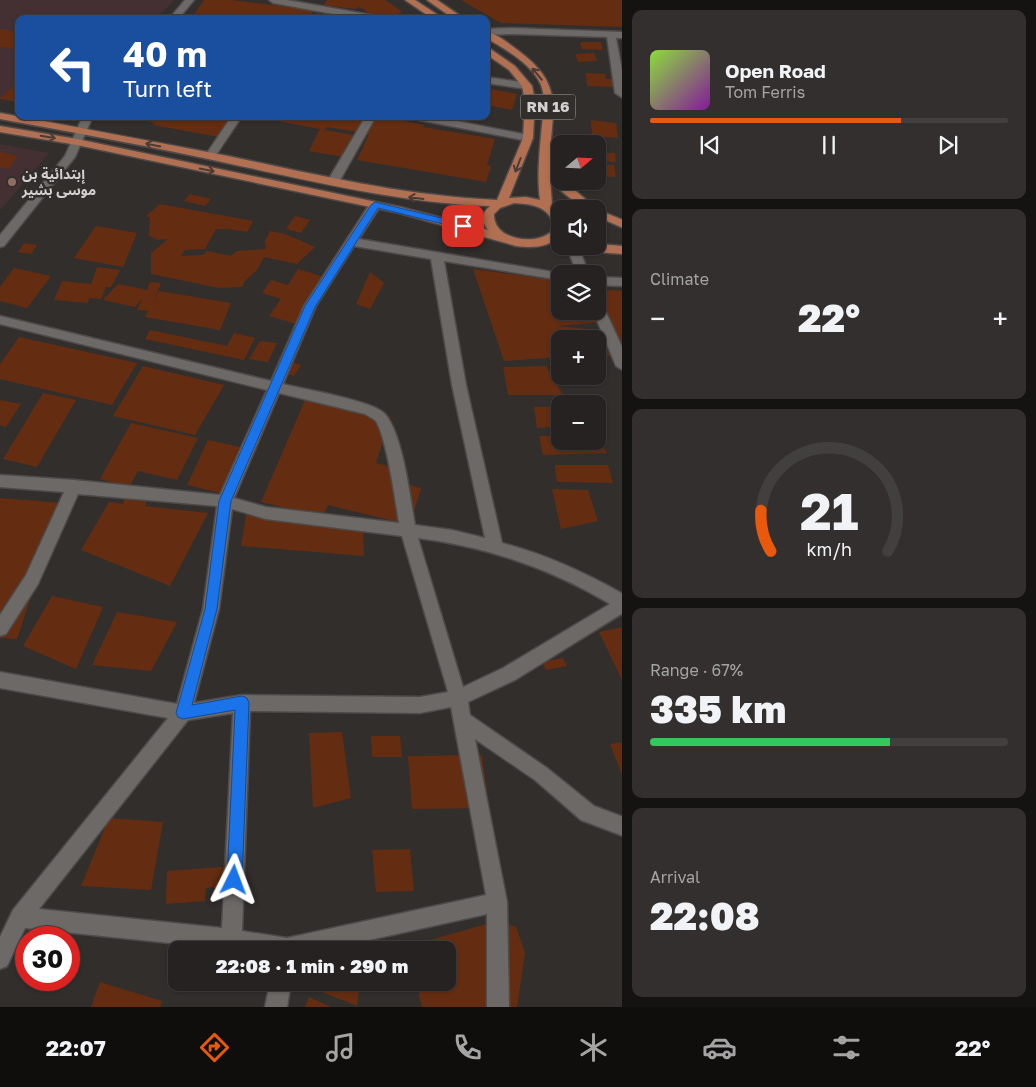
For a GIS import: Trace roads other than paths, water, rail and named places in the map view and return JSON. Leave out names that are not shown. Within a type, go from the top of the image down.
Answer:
[{"type":"main road","points":[[410,0],[434,15]]},
{"type":"main road","points":[[431,0],[455,15]]},
{"type":"main road","name":"RN 16","points":[[490,36],[528,64],[544,84],[549,102],[544,190],[551,205]]},
{"type":"main road","name":"RN 16","points":[[490,53],[512,68],[528,86],[530,101],[528,138],[501,202]]},
{"type":"main road","points":[[0,116],[15,119]]},
{"type":"main road","points":[[22,120],[333,182],[429,199],[501,202],[525,200],[551,210]]},
{"type":"main road","points":[[0,129],[77,142],[375,205],[451,222],[520,243],[551,244]]},
{"type":"main road","points":[[546,154],[550,169],[560,184],[578,200]]},
{"type":"main road","points":[[501,202],[491,208],[487,215],[492,231],[501,237]]},
{"type":"main road","points":[[606,217],[622,226]]},
{"type":"main road","points":[[606,223],[622,226]]},
{"type":"main road","points":[[540,242],[551,238]]},
{"type":"main road","points":[[606,249],[622,250]]},
{"type":"street","points":[[177,15],[190,0]]},
{"type":"street","points":[[273,0],[314,3],[361,15]]},
{"type":"street","points":[[305,15],[314,3]]},
{"type":"street","points":[[490,33],[512,31],[622,35]]},
{"type":"street","points":[[611,34],[622,95]]},
{"type":"street","points":[[490,81],[528,86]]},
{"type":"street","points":[[0,243],[59,171],[77,142],[86,120]]},
{"type":"street","points":[[210,156],[233,120]]},
{"type":"street","points":[[333,182],[369,120]]},
{"type":"street","points":[[435,120],[528,138]]},
{"type":"street","points":[[0,959],[20,917],[183,713],[211,609],[225,501],[310,306],[375,205]]},
{"type":"street","points":[[352,242],[551,275]]},
{"type":"street","points":[[437,256],[459,385],[495,547]]},
{"type":"street","points":[[606,281],[622,282]]},
{"type":"street","points":[[0,320],[275,386],[369,410],[380,417],[387,430],[396,464],[408,530],[458,698],[497,902],[498,1007]]},
{"type":"street","points":[[603,320],[622,366]]},
{"type":"street","points":[[0,481],[74,486],[225,501],[266,513],[452,536],[531,557],[596,587],[622,604],[509,674],[458,698],[420,705],[242,703],[183,713],[0,680]]},
{"type":"street","points":[[0,629],[32,579],[74,486]]},
{"type":"street","points":[[232,939],[242,703]]},
{"type":"street","points":[[462,720],[540,774],[588,813],[622,827]]},
{"type":"street","points":[[323,941],[497,902]]},
{"type":"street","points":[[20,917],[243,941]]},
{"type":"street","points":[[276,1007],[279,991]]},
{"type":"place","name":"إبتدائية بن موسى بشير","points":[[12,182]]}]
